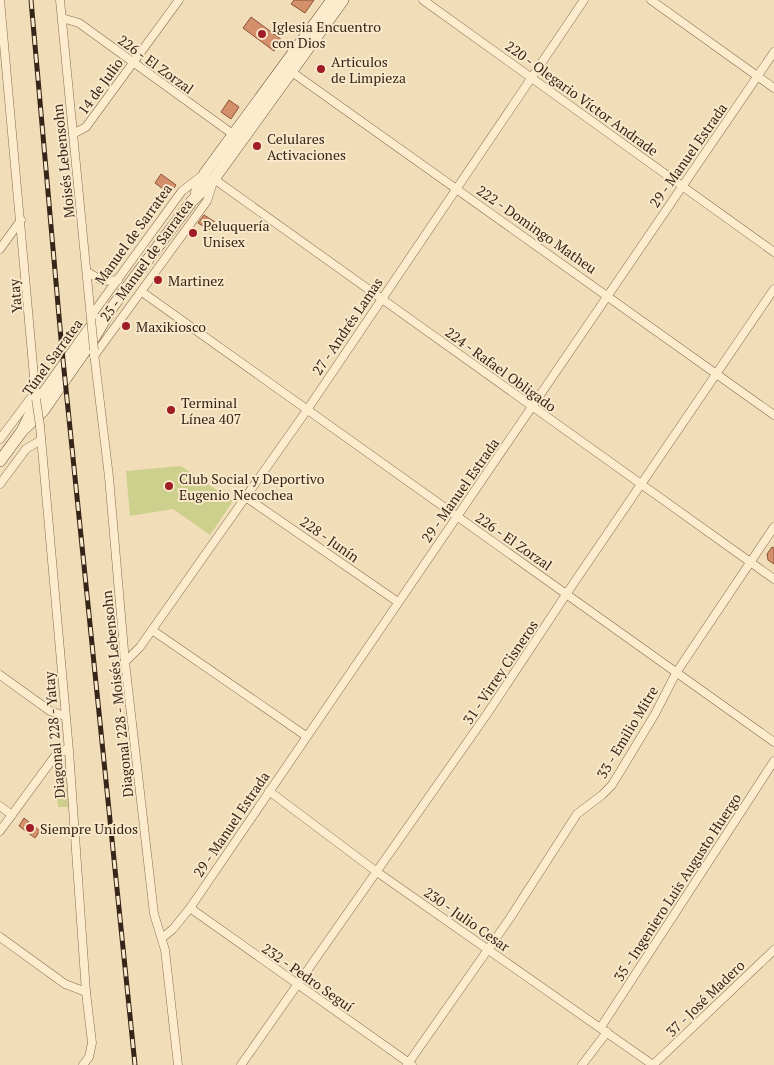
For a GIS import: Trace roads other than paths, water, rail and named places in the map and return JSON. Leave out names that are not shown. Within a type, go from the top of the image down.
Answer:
[{"type":"main road","name":"Manuel de Sarratea","points":[[192,201],[234,135],[288,69],[332,0]]},
{"type":"main road","name":"25 - Manuel de Sarratea","points":[[209,176],[288,69],[344,0]]},
{"type":"main road","name":"Túnel Sarratea","points":[[0,461],[22,431],[43,411],[94,338],[113,306],[192,201]]},
{"type":"street","name":"Yatay","points":[[0,0],[2,42],[21,220],[41,440]]},
{"type":"street","name":"Moisés Lebensohn","points":[[60,0],[91,318]]},
{"type":"street","name":"14 de Julio","points":[[73,134],[86,127],[179,0]]},
{"type":"street","name":"220 - Olegario Víctor Andrade","points":[[423,0],[774,252]]},
{"type":"street","name":"27 - Andrés Lamas","points":[[125,662],[140,647],[247,498],[584,0]]},
{"type":"street","points":[[651,0],[774,88]]},
{"type":"street","name":"226 - El Zorzal","points":[[62,18],[76,21],[234,135]]},
{"type":"street","name":"29 - Manuel Estrada","points":[[162,938],[190,908],[774,52]]},
{"type":"street","name":"222 - Domingo Matheu","points":[[288,69],[774,415]]},
{"type":"street","name":"Manuel de Sarratea","points":[[91,318],[182,191],[209,176]]},
{"type":"street","name":"25 - Manuel de Sarratea","points":[[94,353],[142,292],[207,201],[209,176]]},
{"type":"street","name":"224 - Rafael Obligado","points":[[209,176],[774,579]]},
{"type":"street","points":[[0,249],[21,220]]},
{"type":"street","points":[[87,272],[103,281],[118,280]]},
{"type":"street","name":"31 - Virrey Cisneros","points":[[241,1065],[487,714],[566,593],[774,288]]},
{"type":"street","name":"226 - El Zorzal","points":[[142,292],[774,742]]},
{"type":"street","name":"Diagonal 228 - Moisés Lebensohn","points":[[91,318],[125,662],[154,914],[165,950],[178,1065]]},
{"type":"street","points":[[0,439],[36,391]]},
{"type":"street","points":[[0,484],[26,449],[41,440]]},
{"type":"street","name":"Diagonal 228 - Yatay","points":[[41,440],[68,748],[86,992],[92,1043],[89,1057],[83,1065]]},
{"type":"street","name":"228 - Junín","points":[[247,498],[398,602]]},
{"type":"street","name":"33 - Emilio Mitre","points":[[409,1064],[488,947],[510,918],[577,814],[612,785],[656,714],[676,673],[774,527]]},
{"type":"street","points":[[152,630],[306,736]]},
{"type":"street","points":[[0,675],[50,711],[65,716]]},
{"type":"street","points":[[0,831],[56,756],[68,748]]},
{"type":"street","name":"35 - Ingeniero Luis Augusto Huergo","points":[[582,1065],[774,761]]},
{"type":"street","name":"230 - Julio Cesar","points":[[269,791],[377,872],[488,947],[653,1065]]},
{"type":"street","points":[[0,806],[12,815]]},
{"type":"street","name":"232 - Pedro Seguí","points":[[190,908],[409,1064]]},
{"type":"street","points":[[0,937],[65,984],[86,992]]},
{"type":"street","name":"37 - José Madero","points":[[653,1065],[774,950]]},
{"type":"railway","points":[[31,0],[62,350],[135,1065]]},
{"type":"place","name":"Iglesia Encuentro con Dios","points":[[262,34]]},
{"type":"place","name":"Articulos de Limpieza","points":[[321,69]]},
{"type":"place","name":"Celulares Activaciones","points":[[257,146]]},
{"type":"place","name":"Peluquería Unisex","points":[[193,233]]},
{"type":"place","name":"Martinez","points":[[158,280]]},
{"type":"place","name":"Maxikiosco","points":[[126,326]]},
{"type":"place","name":"Terminal Línea 407","points":[[171,410]]},
{"type":"place","name":"Club Social y Deportivo Eugenio Necochea","points":[[169,486]]},
{"type":"place","name":"Siempre Unidos","points":[[30,828]]}]
